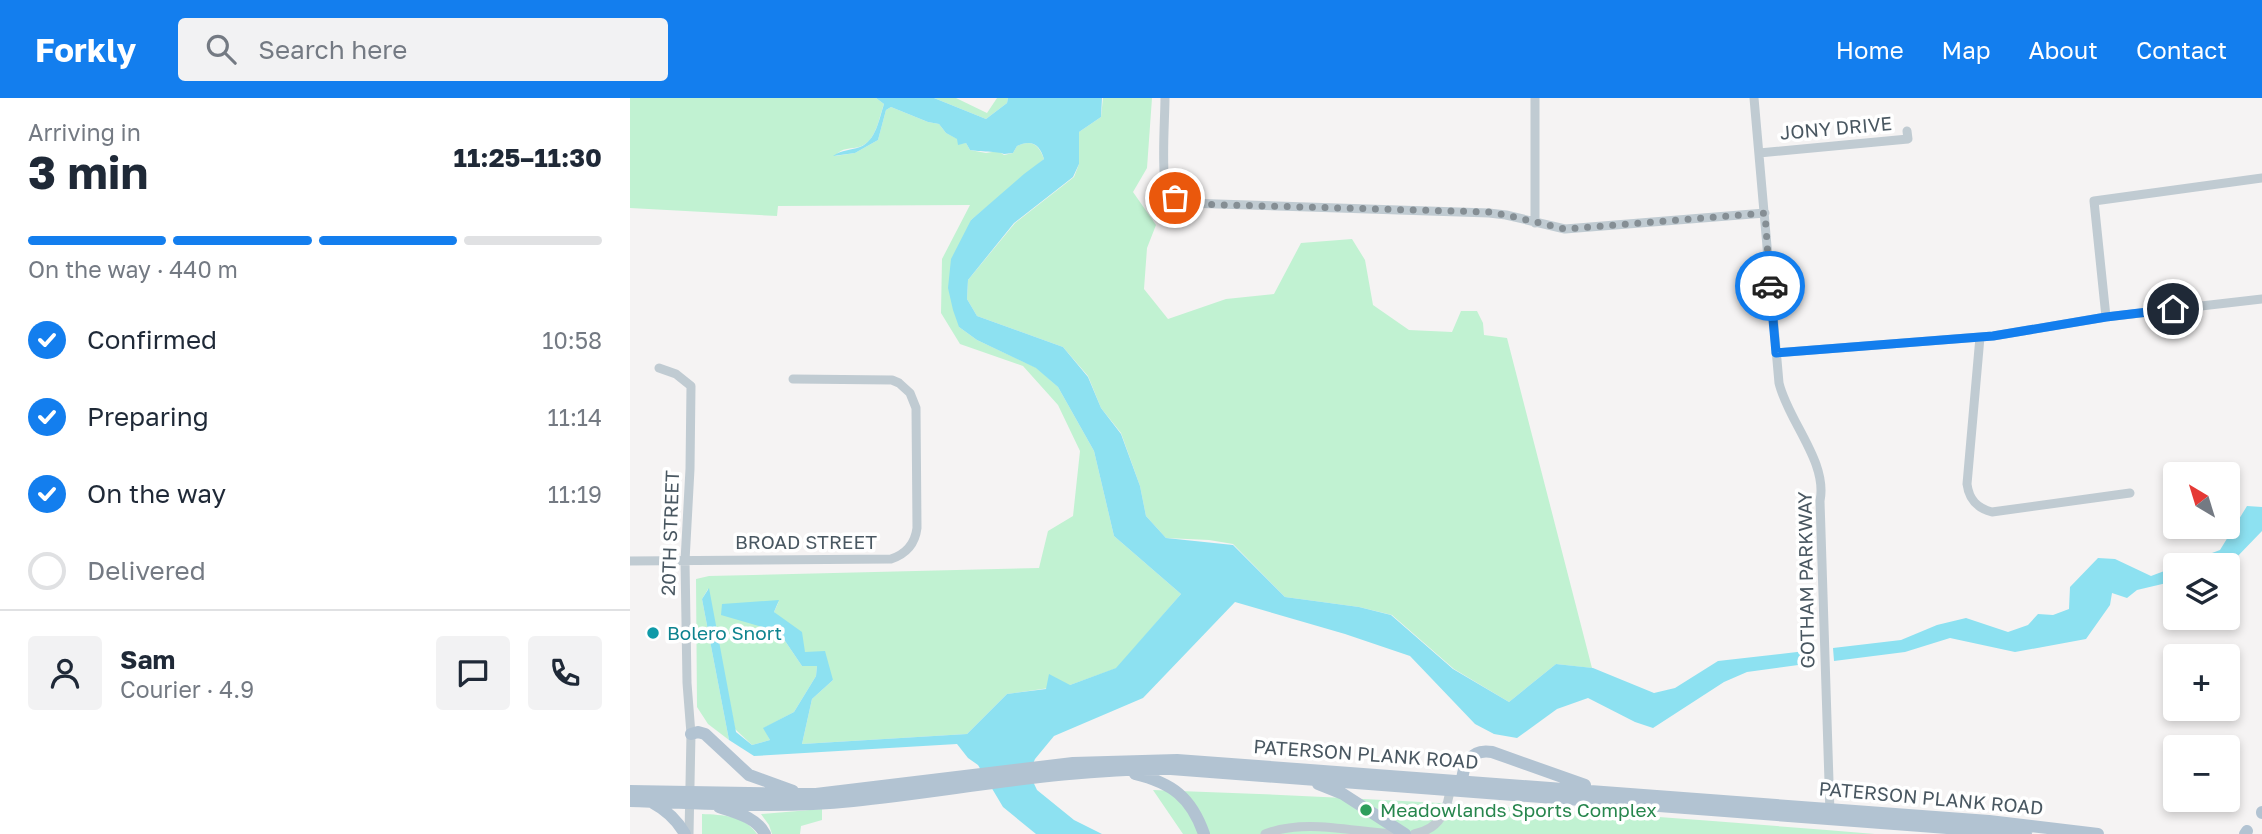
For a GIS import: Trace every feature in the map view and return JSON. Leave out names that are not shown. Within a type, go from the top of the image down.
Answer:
[{"type":"main road","points":[[691,734],[701,732],[709,736],[737,765],[754,777],[803,794]]},
{"type":"main road","points":[[1456,785],[1470,757],[1487,751],[1605,791]]},
{"type":"main road","name":"PATERSON PLANK ROAD","points":[[630,791],[691,797],[709,803],[832,803],[1110,760],[1177,760],[1830,814],[2026,824],[2098,834]]},
{"type":"main road","points":[[1119,770],[1155,779],[1174,789],[1192,808],[1204,834]]},
{"type":"main road","name":"PATERSON PLANK ROAD","points":[[1039,772],[1197,770],[1300,778],[1605,791],[2026,834]]},
{"type":"main road","points":[[1300,778],[1343,794],[1405,834]]},
{"type":"main road","name":"PATERSON PLANK ROAD","points":[[630,801],[855,791],[979,780]]},
{"type":"main road","points":[[649,802],[664,809],[689,833]]},
{"type":"main road","points":[[709,803],[750,818],[760,825],[765,834]]},
{"type":"street","points":[[1165,98],[1165,180],[1170,192],[1180,201],[1190,204],[1489,212],[1565,229],[1765,213]]},
{"type":"street","points":[[1535,98],[1535,223]]},
{"type":"street","name":"GOTHAM PARKWAY","points":[[1754,98],[1781,393],[1816,463],[1823,488],[1820,501],[1830,814]]},
{"type":"street","name":"JONY DRIVE","points":[[1759,153],[1908,139],[1907,131]]},
{"type":"street","points":[[2106,317],[2094,201],[2262,178]]},
{"type":"street","points":[[1776,353],[1980,337],[2106,317],[2262,299]]},
{"type":"street","points":[[1980,337],[1967,484],[1975,504],[1992,512],[2130,493]]},
{"type":"street","name":"20TH STREET","points":[[659,368],[676,374],[691,386],[685,561],[687,683],[691,734],[689,833]]},
{"type":"street","name":"BROAD STREET","points":[[630,561],[891,559],[904,553],[913,542],[917,528],[916,408],[910,393],[899,383],[884,378],[793,379]]},
{"type":"street","points":[[1414,834],[1429,830],[1441,819],[1456,785]]},
{"type":"street","points":[[1265,834],[1282,828],[1299,827],[1394,834]]},
{"type":"green space","points":[[630,98],[876,98],[884,104],[875,131],[867,143],[843,150],[835,156],[855,153],[878,140],[886,110],[891,107],[939,124],[946,133],[958,139],[958,144],[966,143],[970,150],[986,153],[998,151],[1004,155],[1013,153],[1017,146],[1022,144],[1037,146],[1044,159],[971,220],[959,327],[977,340],[1037,368],[1058,387],[1094,451],[1114,536],[1181,594],[1117,668],[1070,685],[1007,694],[967,734],[802,744],[812,699],[833,680],[805,652],[774,612],[779,601],[764,626],[779,632],[802,666],[817,666],[816,676],[794,712],[764,728],[770,740],[752,745],[735,729],[708,589],[702,599],[729,740],[708,724],[697,707],[696,579],[709,576],[1039,568],[1048,531],[1073,516],[1080,451],[1058,405],[1023,366],[960,344],[941,313],[942,259],[970,205],[778,206],[777,216],[630,208]]},
{"type":"green space","points":[[934,98],[956,98],[987,113],[997,98],[1008,98],[1007,103],[986,119]]},
{"type":"green space","points":[[1103,98],[1152,98],[1147,168],[1133,192],[1156,225],[1147,248],[1144,289],[1168,319],[1226,299],[1274,294],[1301,243],[1352,239],[1365,260],[1373,305],[1409,330],[1452,332],[1461,311],[1477,311],[1483,323],[1484,335],[1507,338],[1592,668],[1556,664],[1509,702],[1454,669],[1392,615],[1359,607],[1285,597],[1233,544],[1166,538],[1146,516],[1140,486],[1121,433],[1101,408],[1088,376],[1063,347],[977,316],[967,299],[968,280],[1015,223],[1074,177],[1079,164],[1079,132],[1101,117]]},
{"type":"green space","name":"Meadowlands Sports Complex","points":[[1153,790],[1334,797],[1875,834],[1183,834]]},
{"type":"green space","points":[[822,809],[822,820],[801,826],[800,834],[772,834],[761,814]]},
{"type":"green space","points":[[702,814],[739,820],[757,834],[702,834]]},
{"type":"water","points":[[876,98],[934,98],[986,119],[1007,103],[1008,98],[1102,98],[1101,117],[1079,132],[1079,164],[1073,177],[1014,223],[968,280],[967,299],[977,316],[1063,347],[1088,377],[1101,408],[1121,434],[1140,486],[1146,516],[1166,538],[1233,545],[1285,597],[1359,607],[1391,615],[1453,669],[1509,702],[1556,664],[1593,668],[1654,693],[1675,688],[1718,661],[1814,650],[1813,663],[1747,672],[1724,682],[1653,728],[1588,698],[1557,709],[1517,738],[1494,734],[1475,724],[1410,656],[1235,602],[1143,698],[1054,736],[1035,759],[1029,773],[1037,790],[1074,820],[1102,834],[1036,834],[1003,807],[978,765],[968,758],[957,744],[754,756],[729,740],[702,599],[709,588],[736,732],[752,745],[770,740],[763,728],[794,712],[816,676],[817,666],[802,666],[779,632],[721,615],[722,604],[779,600],[774,612],[802,632],[805,652],[825,651],[833,680],[812,699],[802,744],[967,734],[1007,694],[1046,689],[1049,674],[1070,685],[1116,668],[1181,594],[1114,536],[1094,451],[1058,387],[1036,368],[977,340],[959,327],[953,310],[948,288],[951,259],[971,220],[1044,159],[1040,150],[1034,144],[1027,143],[1017,146],[1013,153],[970,150],[966,143],[958,145],[957,139],[946,133],[939,124],[891,107],[886,110],[878,140],[855,153],[833,156],[860,147],[870,140],[884,104]]},
{"type":"water","points":[[2247,506],[2262,507],[2262,531],[2240,554],[2212,553],[2220,550],[2227,539],[2240,539],[2240,517]]},
{"type":"water","points":[[2098,558],[2115,559],[2151,576],[2163,572],[2163,584],[2137,590],[2127,598],[2112,593],[2110,605],[2086,639],[2015,652],[1950,638],[1905,652],[1834,661],[1833,648],[1901,640],[1937,625],[1966,618],[2008,632],[2028,625],[2038,614],[2053,615],[2069,609],[2070,587]]},
{"type":"way so far","points":[[1175,198],[1190,204],[1489,212],[1565,229],[1765,213],[1770,286]]},
{"type":"place","name":"Bolero Snort","points":[[653,633]]},
{"type":"place","name":"Meadowlands Sports Complex","points":[[1366,810]]},
{"type":"route","points":[[1770,286],[1776,353],[1993,336],[2173,309]]}]
